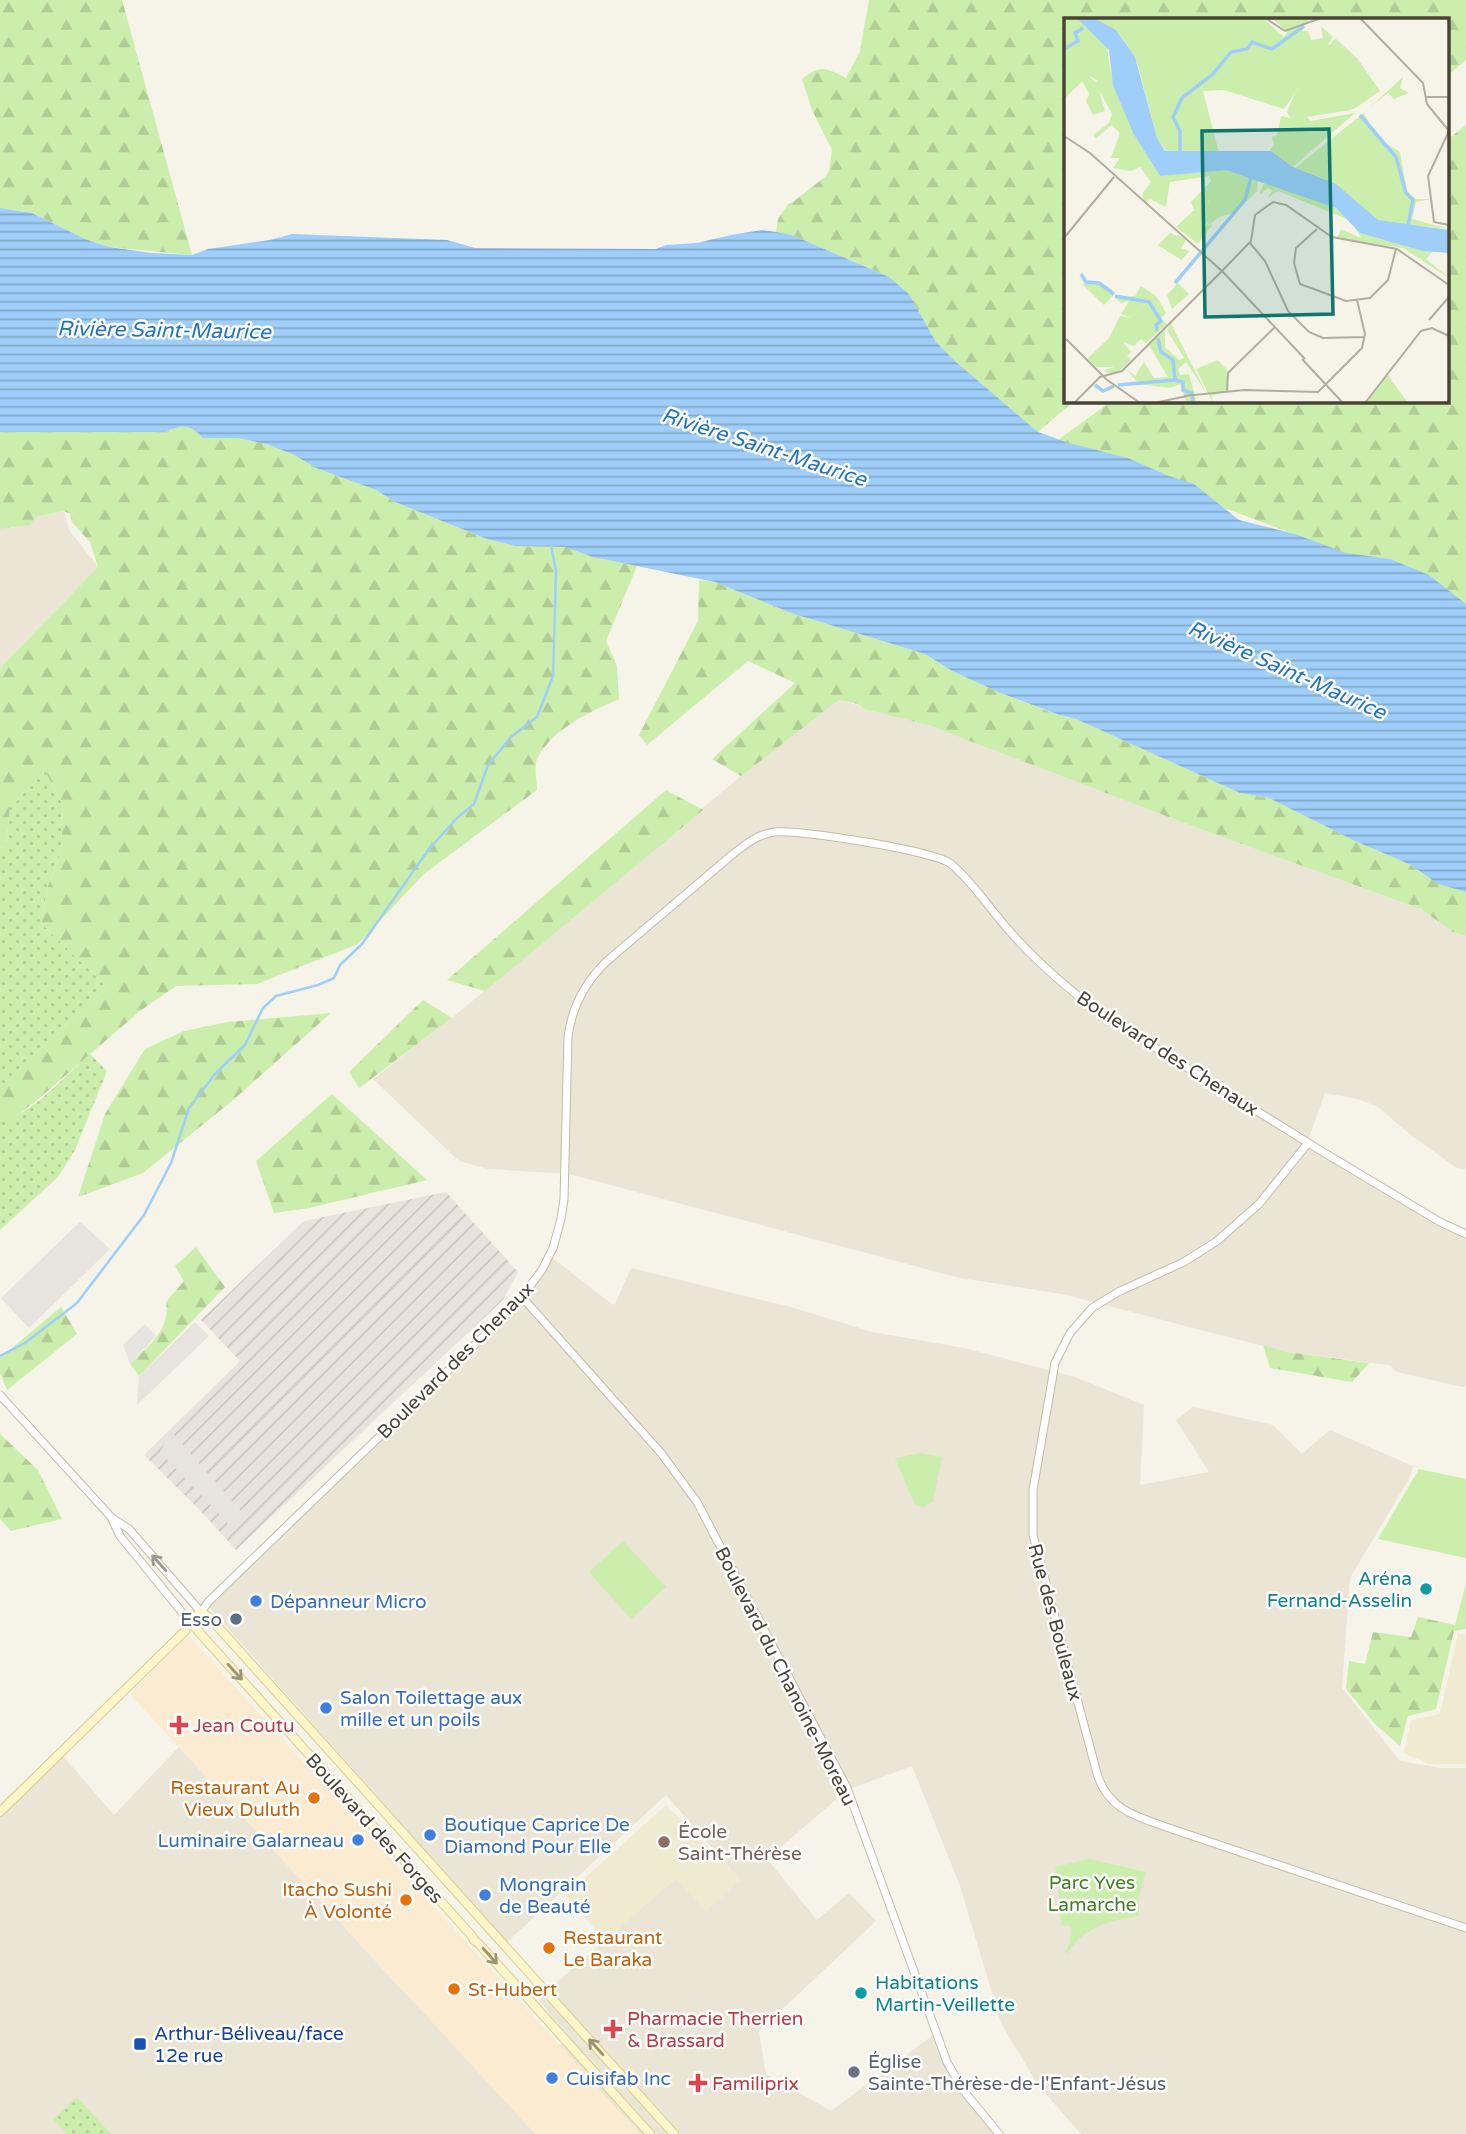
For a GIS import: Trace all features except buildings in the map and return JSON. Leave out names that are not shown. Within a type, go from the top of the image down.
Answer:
[{"type":"main road","name":"Boulevard des Chenaux","points":[[0,1812],[185,1631],[189,1621],[201,1612]]},
{"type":"main road","name":"Boulevard des Forges","points":[[201,1612],[210,1618],[674,2134]]},
{"type":"main road","name":"Boulevard des Forges","points":[[189,1621],[650,2134]]},
{"type":"street","name":"Boulevard des Chenaux","points":[[201,1612],[522,1297],[546,1263],[562,1215],[568,1037],[572,1015],[581,994],[607,961],[733,854],[752,840],[771,833],[814,835],[922,852],[947,860],[1032,955],[1079,998],[1308,1143],[1440,1222],[1466,1234]]},
{"type":"street","name":"Rue des Bouleaux","points":[[1308,1143],[1259,1203],[1217,1241],[1184,1262],[1109,1297],[1086,1314],[1070,1333],[1060,1350],[1051,1379],[1034,1490],[1034,1542],[1098,1777],[1102,1789],[1116,1806],[1127,1813],[1166,1827],[1466,1928]]},
{"type":"street","name":"Boulevard du Chanoine-Moreau","points":[[522,1297],[661,1452],[693,1496],[847,1788],[947,2062],[967,2095],[999,2134]]},
{"type":"street","name":"Boulevard des Forges","points":[[0,1395],[112,1518],[129,1528],[201,1612]]},
{"type":"street","name":"Boulevard des Forges","points":[[112,1518],[120,1536],[189,1621]]},
{"type":"street","points":[[534,2005],[547,1993]]},
{"type":"shaded area","points":[[64,511],[69,530],[98,567],[0,668],[0,529],[29,525],[36,516]]},
{"type":"shaded area","points":[[839,700],[928,725],[1187,824],[1421,909],[1453,932],[1466,936],[1466,1169],[1457,1168],[1412,1136],[1378,1107],[1358,1099],[1325,1093],[1307,1143],[1428,1215],[1466,1229],[1466,1386],[1397,1372],[1389,1365],[1287,1352],[1062,1294],[960,1278],[569,1174],[488,1169],[459,1161],[373,1079],[452,1018],[741,776]]},
{"type":"shaded area","points":[[446,1192],[518,1272],[503,1300],[236,1550],[144,1455],[240,1361],[201,1320],[304,1221]]},
{"type":"shaded area","points":[[80,1222],[110,1249],[29,1328],[1,1298]]},
{"type":"shaded area","points":[[551,1257],[613,1305],[631,1268],[791,1307],[872,1332],[964,1348],[1075,1377],[1144,1405],[1140,1485],[1209,1472],[1176,1420],[1193,1407],[1273,1425],[1302,1454],[1330,1430],[1413,1466],[1409,1479],[1350,1578],[1342,1688],[1400,1761],[1440,1768],[1466,1768],[1466,2134],[1081,2134],[1038,2085],[1001,2023],[960,1886],[912,1766],[847,1790],[767,1859],[817,1920],[849,1893],[876,1921],[759,2031],[766,2074],[831,2111],[932,2036],[977,2108],[1000,2134],[0,2134],[0,1804],[57,1749],[114,1815],[179,1747],[401,1989],[501,2093],[569,2037],[538,1999],[676,1878],[741,1881],[666,1795],[507,1942],[207,1605],[523,1302]]},
{"type":"shaded area","points":[[195,1322],[209,1336],[137,1405],[139,1376]]},
{"type":"shaded area","points":[[145,1324],[156,1336],[130,1364],[123,1345]]},
{"type":"shaded area","points":[[171,1431],[247,1518],[235,1531],[160,1452]]},
{"type":"shaded area","points":[[1458,1633],[1466,1635],[1466,1764],[1429,1764],[1404,1753],[1411,1720],[1440,1714]]},
{"type":"shaded area","points":[[188,1635],[640,2134],[535,2134],[130,1694]]},
{"type":"shaded area","name":"École Saint-Thérèse","points":[[666,1805],[741,1880],[706,1912],[676,1879],[605,1940],[565,1896]]},
{"type":"green space","points":[[0,0],[122,0],[192,255],[109,247],[85,239],[32,213],[0,208]]},
{"type":"green space","points":[[869,0],[1466,0],[1466,60],[1448,75],[1448,18],[1064,18],[1064,402],[1073,402],[1038,432],[936,342],[909,294],[889,277],[792,235],[776,232],[778,219],[788,204],[825,177],[829,171],[832,150],[812,110],[802,79],[819,69],[846,78],[860,51]]},
{"type":"green space","points":[[1466,125],[1466,616],[1374,564],[1179,491],[1059,439],[1111,402],[1448,402],[1448,139]]},
{"type":"green space","points":[[181,425],[192,427],[203,438],[237,438],[267,444],[316,468],[376,490],[395,502],[484,538],[515,546],[564,547],[593,557],[637,566],[606,641],[617,666],[619,699],[596,709],[554,737],[538,757],[535,769],[537,790],[424,874],[358,944],[257,984],[176,986],[140,1011],[36,1101],[12,1119],[0,1121],[0,1087],[107,987],[41,923],[48,886],[61,852],[63,806],[45,771],[10,808],[6,846],[0,848],[0,668],[98,567],[90,542],[72,522],[70,514],[64,511],[37,516],[30,525],[0,529],[0,432],[166,432]]},
{"type":"green space","points":[[699,580],[715,582],[791,613],[925,654],[952,671],[998,692],[1058,715],[1076,719],[1240,793],[1269,798],[1355,841],[1411,865],[1438,884],[1466,892],[1466,936],[1453,932],[1421,909],[1187,824],[928,725],[865,709],[858,704],[839,700],[741,776],[712,759],[795,683],[748,661],[647,745],[639,735],[698,621]]},
{"type":"green space","points":[[45,771],[63,806],[61,852],[48,886],[41,923],[107,987],[0,1087],[0,848],[6,846],[10,808]]},
{"type":"green space","points":[[666,790],[703,810],[485,991],[447,980]]},
{"type":"green space","points":[[423,1000],[452,1018],[359,1088],[349,1072]]},
{"type":"green space","points":[[331,1013],[232,1101],[143,1173],[78,1197],[105,1114],[145,1049],[184,1031],[228,1022]]},
{"type":"green space","points":[[90,1054],[107,1071],[75,1150],[58,1177],[0,1230],[0,1121],[12,1118],[36,1103]]},
{"type":"green space","points":[[332,1094],[427,1180],[309,1208],[274,1213],[256,1161]]},
{"type":"green space","points":[[196,1247],[225,1287],[139,1376],[130,1364],[162,1329],[167,1312],[166,1302],[184,1281],[175,1266]]},
{"type":"green space","points":[[61,1307],[77,1334],[7,1390],[0,1373],[0,1358]]},
{"type":"green space","points":[[1263,1345],[1287,1352],[1369,1363],[1352,1382],[1270,1368]]},
{"type":"green space","points":[[0,1434],[38,1470],[62,1519],[11,1531],[0,1519]]},
{"type":"green space","points":[[920,1453],[942,1457],[933,1502],[924,1507],[915,1505],[895,1458]]},
{"type":"green space","points":[[1419,1469],[1466,1479],[1466,1558],[1378,1539]]},
{"type":"green space","points":[[623,1541],[666,1587],[631,1619],[589,1572]]},
{"type":"green space","points":[[1466,1583],[1466,1629],[1454,1631],[1436,1709],[1408,1716],[1400,1746],[1375,1724],[1346,1689],[1349,1661],[1365,1664],[1373,1632],[1411,1637],[1418,1617],[1455,1625]]},
{"type":"green space","name":"Parc Yves Lamarche","points":[[1089,1859],[1146,1872],[1139,1896],[1139,1916],[1099,1926],[1081,1937],[1068,1953],[1065,1952],[1070,1942],[1071,1926],[1061,1925],[1055,1867]]},
{"type":"green space","points":[[77,2097],[111,2134],[67,2134],[53,2119]]},
{"type":"water","name":"Rivière Saint-Maurice","points":[[0,208],[32,213],[85,239],[109,247],[192,255],[208,249],[292,234],[447,240],[475,248],[656,249],[666,245],[697,243],[762,230],[792,235],[889,277],[909,294],[936,342],[1038,432],[1128,458],[1194,484],[1239,520],[1295,534],[1346,553],[1390,559],[1429,575],[1466,604],[1466,892],[1438,884],[1411,865],[1355,841],[1269,798],[1240,793],[1076,719],[998,692],[952,671],[925,654],[791,613],[715,582],[593,557],[564,547],[515,546],[484,538],[395,502],[376,490],[316,468],[267,444],[237,438],[203,438],[186,427],[166,432],[0,432]]},
{"type":"waterway","points":[[0,1356],[25,1343],[77,1303],[144,1215],[171,1163],[189,1108],[215,1074],[245,1045],[263,1008],[276,996],[334,978],[340,965],[362,944],[429,849],[457,818],[474,804],[488,765],[511,737],[537,717],[553,676],[556,571],[551,545]]},
{"type":"place","name":"Aréna Fernand-Asselin","points":[[1426,1589]]},
{"type":"place","name":"Dépanneur Micro","points":[[256,1601]]},
{"type":"place","name":"Esso","points":[[236,1619]]},
{"type":"place","name":"Salon Toilettage aux mille et un poils","points":[[326,1708]]},
{"type":"place","name":"Jean Coutu","points":[[179,1725]]},
{"type":"place","name":"Restaurant Au Vieux Duluth","points":[[314,1798]]},
{"type":"place","name":"Boutique Caprice De Diamond Pour Elle","points":[[430,1835]]},
{"type":"place","name":"Luminaire Galarneau","points":[[358,1840]]},
{"type":"place","name":"École Saint-Thérèse","points":[[664,1842]]},
{"type":"place","name":"Mongrain de Beauté","points":[[485,1895]]},
{"type":"place","name":"Itacho Sushi À Volonté","points":[[406,1900]]},
{"type":"place","name":"Restaurant Le Baraka","points":[[549,1948]]},
{"type":"place","name":"St-Hubert","points":[[454,1989]]},
{"type":"place","name":"Habitations Martin-Veillette","points":[[861,1993]]},
{"type":"place","name":"Pharmacie Therrien & Brassard","points":[[613,2029]]},
{"type":"place","name":"Arthur-Béliveau/face 12e rue","points":[[140,2044]]},
{"type":"place","name":"Église Sainte-Thérèse-de-l'Enfant-Jésus","points":[[854,2072]]},
{"type":"place","name":"Cuisifab Inc","points":[[552,2078]]},
{"type":"place","name":"Familiprix","points":[[698,2083]]}]
